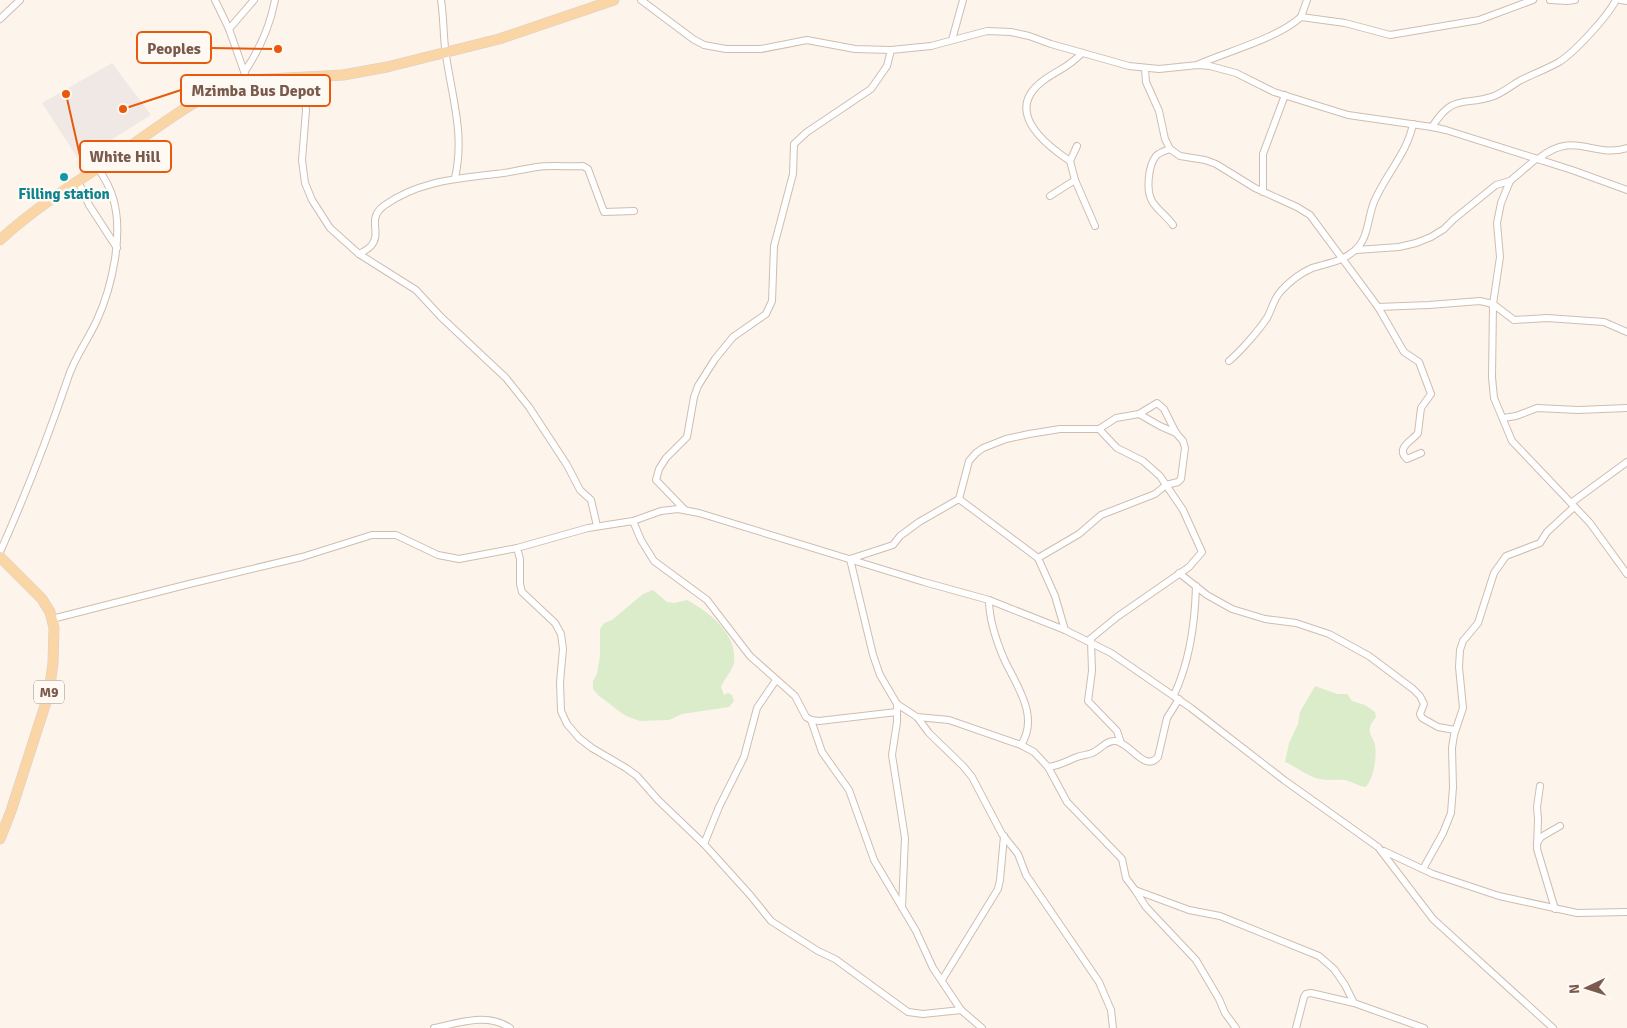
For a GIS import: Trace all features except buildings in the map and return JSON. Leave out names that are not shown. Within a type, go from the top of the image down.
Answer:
[{"type":"main road","points":[[0,240],[22,220],[154,129],[200,100],[246,75],[304,78],[343,75],[445,54],[498,40],[614,0]]},
{"type":"main road","name":"M9","points":[[0,557],[42,599],[50,612],[54,628],[54,654],[49,693],[11,811],[0,839]]},
{"type":"street","points":[[0,19],[20,0]]},
{"type":"street","points":[[216,0],[246,75]]},
{"type":"street","points":[[229,29],[254,0]]},
{"type":"street","points":[[246,75],[270,22],[275,0]]},
{"type":"street","points":[[441,0],[445,54],[457,115],[458,157],[455,178]]},
{"type":"street","points":[[641,0],[681,32],[698,42],[713,47],[748,50],[771,48],[807,40],[855,49],[891,50],[924,47],[987,31],[1000,31],[1029,36],[1114,62],[1146,68],[1210,66],[1236,73],[1285,95],[1348,114],[1432,127],[1572,170],[1627,190]]},
{"type":"street","points":[[952,40],[963,0]]},
{"type":"street","points":[[1198,65],[1292,24],[1301,17],[1307,0]]},
{"type":"street","points":[[1301,17],[1340,22],[1390,35],[1479,20],[1533,0]]},
{"type":"street","points":[[1550,0],[1575,0]]},
{"type":"street","points":[[1432,127],[1443,112],[1455,104],[1497,95],[1570,54],[1597,25],[1616,0]]},
{"type":"street","points":[[1620,0],[1627,1]]},
{"type":"street","points":[[685,510],[656,480],[657,474],[670,453],[687,437],[690,428],[692,403],[696,391],[715,359],[733,337],[766,314],[769,309],[774,294],[774,252],[784,204],[793,174],[794,144],[797,139],[871,89],[887,66],[891,50]]},
{"type":"street","points":[[1070,161],[1047,145],[1038,134],[1030,120],[1027,105],[1035,88],[1068,67],[1082,53]]},
{"type":"street","points":[[1146,68],[1146,82],[1159,111],[1165,138],[1170,148],[1180,156],[1205,160],[1216,164],[1263,192],[1306,212],[1378,307],[1404,352],[1419,362],[1425,382],[1431,393],[1421,408],[1418,433],[1403,448],[1404,456],[1407,459],[1421,453]]},
{"type":"street","points":[[304,78],[306,110],[302,160],[305,183],[312,200],[330,228],[359,254],[416,290],[441,317],[506,378],[529,408],[567,466],[580,490],[591,500],[597,526]]},
{"type":"street","points":[[1263,192],[1263,154],[1268,136],[1285,95]]},
{"type":"street","points":[[1229,361],[1265,320],[1278,295],[1284,288],[1304,272],[1343,260],[1356,250],[1365,234],[1374,202],[1407,146],[1413,124]]},
{"type":"street","points":[[1076,146],[1070,161],[1075,180],[1095,226]]},
{"type":"street","points":[[1356,250],[1399,247],[1424,240],[1444,229],[1496,185],[1510,181],[1537,159],[1552,150],[1566,146],[1584,146],[1612,151],[1627,148]]},
{"type":"street","points":[[1170,148],[1154,160],[1149,187],[1152,202],[1173,225]]},
{"type":"street","points":[[359,254],[371,246],[375,238],[375,216],[386,204],[410,190],[433,182],[455,178],[497,174],[537,167],[583,166],[588,169],[604,212],[634,211]]},
{"type":"street","points":[[0,552],[19,510],[55,418],[68,376],[105,302],[117,248],[117,226],[113,197],[105,178],[97,168]]},
{"type":"street","points":[[1050,196],[1075,180]]},
{"type":"street","points":[[78,181],[89,205],[117,248]]},
{"type":"street","points":[[1510,181],[1501,203],[1497,223],[1500,263],[1493,304],[1492,388],[1495,403],[1516,447],[1590,523],[1627,574]]},
{"type":"street","points":[[1378,307],[1480,301],[1493,304],[1514,320],[1547,318],[1604,322],[1627,332]]},
{"type":"street","points":[[850,559],[893,545],[900,536],[919,522],[959,499],[969,461],[983,448],[1006,439],[1040,432],[1060,429],[1099,429],[1116,418],[1139,414],[1155,403],[1158,403],[1164,409],[1176,433],[1183,441],[1185,448],[1182,476],[1178,482],[1166,485],[1155,494],[1101,515],[1079,534],[1038,558]]},
{"type":"street","points":[[1503,418],[1516,416],[1537,408],[1578,410],[1627,408]]},
{"type":"street","points":[[1139,414],[1176,433]]},
{"type":"street","points":[[1090,641],[1117,618],[1189,567],[1202,552],[1183,510],[1166,485],[1149,466],[1116,448],[1099,429]]},
{"type":"street","points":[[1423,869],[1443,833],[1451,813],[1453,788],[1452,748],[1455,730],[1463,708],[1459,675],[1460,650],[1463,640],[1478,623],[1494,573],[1507,555],[1540,543],[1547,532],[1572,505],[1627,462]]},
{"type":"street","points":[[959,499],[1038,558],[1055,596],[1065,630]]},
{"type":"street","points":[[52,620],[302,557],[372,535],[396,535],[430,552],[447,558],[459,559],[517,548],[597,526],[633,521],[661,511],[685,510],[989,600],[1090,641],[1130,665],[1176,697],[1284,780],[1390,856],[1432,874],[1468,887],[1556,909],[1578,913],[1627,912]]},
{"type":"street","points":[[633,521],[641,540],[654,561],[707,600],[754,660],[794,696],[806,717],[819,721],[897,712]]},
{"type":"street","points":[[517,548],[520,559],[520,584],[522,592],[555,623],[561,634],[563,649],[560,705],[567,724],[585,743],[633,772],[658,800],[704,844],[771,921],[841,964],[903,1009],[916,1014],[961,1010]]},
{"type":"street","points":[[850,559],[876,666],[897,704],[917,717],[929,733],[968,771],[1004,836],[1018,854],[1026,875],[1044,904],[1099,982],[1111,1010],[1113,1028]]},
{"type":"street","points":[[1179,573],[1206,595],[1232,609],[1265,619],[1306,626],[1329,634],[1363,652],[1383,665],[1420,696],[1424,704],[1420,714],[1422,718],[1438,727],[1455,730]]},
{"type":"street","points":[[1048,767],[1060,765],[1094,752],[1104,744],[1112,742],[1121,743],[1147,762],[1156,760],[1167,718],[1176,697],[1189,655],[1196,586]]},
{"type":"street","points":[[989,600],[990,614],[999,644],[1021,692],[1027,713],[1027,732],[1021,745]]},
{"type":"street","points":[[1090,641],[1092,671],[1088,700],[1118,731],[1121,743]]},
{"type":"street","points":[[704,844],[719,807],[744,757],[757,708],[776,680]]},
{"type":"street","points":[[897,704],[892,755],[905,838],[902,908]]},
{"type":"street","points":[[917,717],[948,720],[1021,745],[1034,752],[1048,767],[1067,802],[1122,859],[1126,878],[1146,907],[1196,960],[1236,1028]]},
{"type":"street","points":[[811,720],[822,752],[846,784],[874,860],[916,931],[933,968],[961,1010],[982,1028]]},
{"type":"street","points":[[1540,786],[1536,806],[1538,858],[1556,909]]},
{"type":"street","points":[[1537,844],[1541,837],[1560,826]]},
{"type":"street","points":[[942,980],[998,889],[1004,836]]},
{"type":"street","points":[[1378,847],[1433,919],[1552,1028]]},
{"type":"street","points":[[1135,890],[1189,910],[1220,916],[1319,956],[1340,977],[1354,1002]]},
{"type":"street","points":[[1296,1028],[1302,1001],[1306,994],[1311,993],[1354,1002],[1424,1028]]},
{"type":"street","points":[[434,1028],[476,1019],[486,1019],[504,1024],[510,1028]]},
{"type":"street","points":[[971,1019],[972,1028]]},
{"type":"shaded area","points":[[112,63],[151,115],[79,160],[42,103]]},
{"type":"green space","points":[[653,590],[667,602],[674,603],[687,600],[696,605],[713,618],[727,633],[734,652],[734,663],[721,687],[724,695],[728,693],[732,695],[734,701],[729,707],[682,714],[669,720],[640,721],[626,716],[593,689],[593,681],[597,674],[600,656],[600,629],[604,623],[612,620],[643,594]]},
{"type":"green space","points":[[1315,686],[1337,694],[1347,694],[1352,701],[1365,705],[1375,712],[1376,717],[1371,724],[1370,734],[1376,750],[1375,761],[1373,773],[1366,787],[1350,781],[1316,778],[1285,762],[1289,743],[1298,724],[1300,712]]},
{"type":"place","name":"Peoples","points":[[278,49]]},
{"type":"place","name":"White Hill","points":[[66,94]]},
{"type":"place","name":"Mzimba Bus Depot","points":[[123,109]]},
{"type":"place","name":"Filling station","points":[[64,177]]}]
